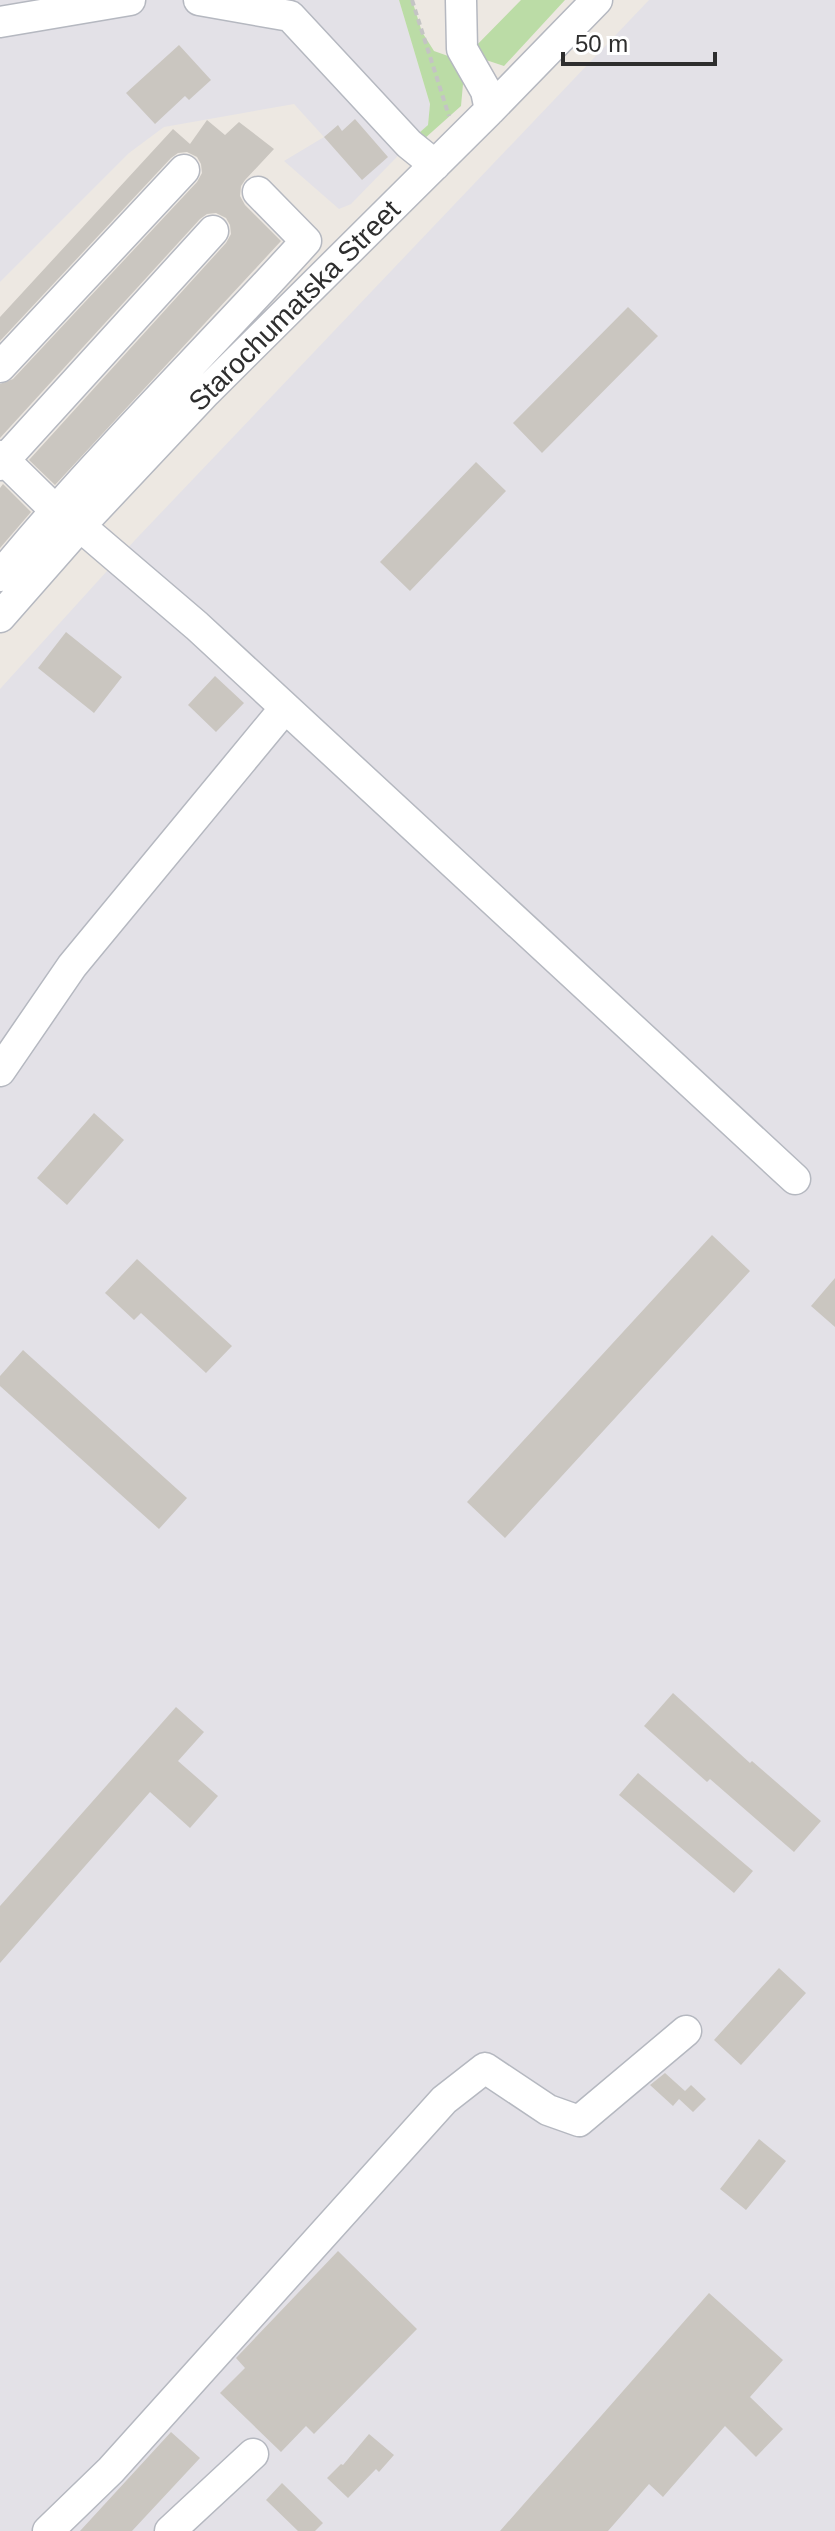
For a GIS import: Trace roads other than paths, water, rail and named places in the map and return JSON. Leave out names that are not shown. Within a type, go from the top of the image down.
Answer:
[{"type":"street","points":[[0,22],[130,0]]},
{"type":"street","points":[[199,0],[290,16],[409,144],[435,165]]},
{"type":"street","points":[[461,0],[462,49],[486,91],[490,110]]},
{"type":"street","name":"Starochumatska Street","points":[[0,617],[80,526],[206,392],[597,0]]},
{"type":"street","points":[[0,367],[184,170]]},
{"type":"street","points":[[0,576],[54,509],[224,332],[306,241],[258,192]]},
{"type":"street","points":[[54,509],[1,460],[213,231]]},
{"type":"street","points":[[80,526],[197,626],[795,1179]]},
{"type":"street","points":[[0,1071],[72,966],[285,708]]},
{"type":"street","points":[[48,2531],[111,2470],[444,2100],[485,2068],[548,2110],[579,2121],[686,2031]]},
{"type":"street","points":[[170,2531],[253,2454]]}]
